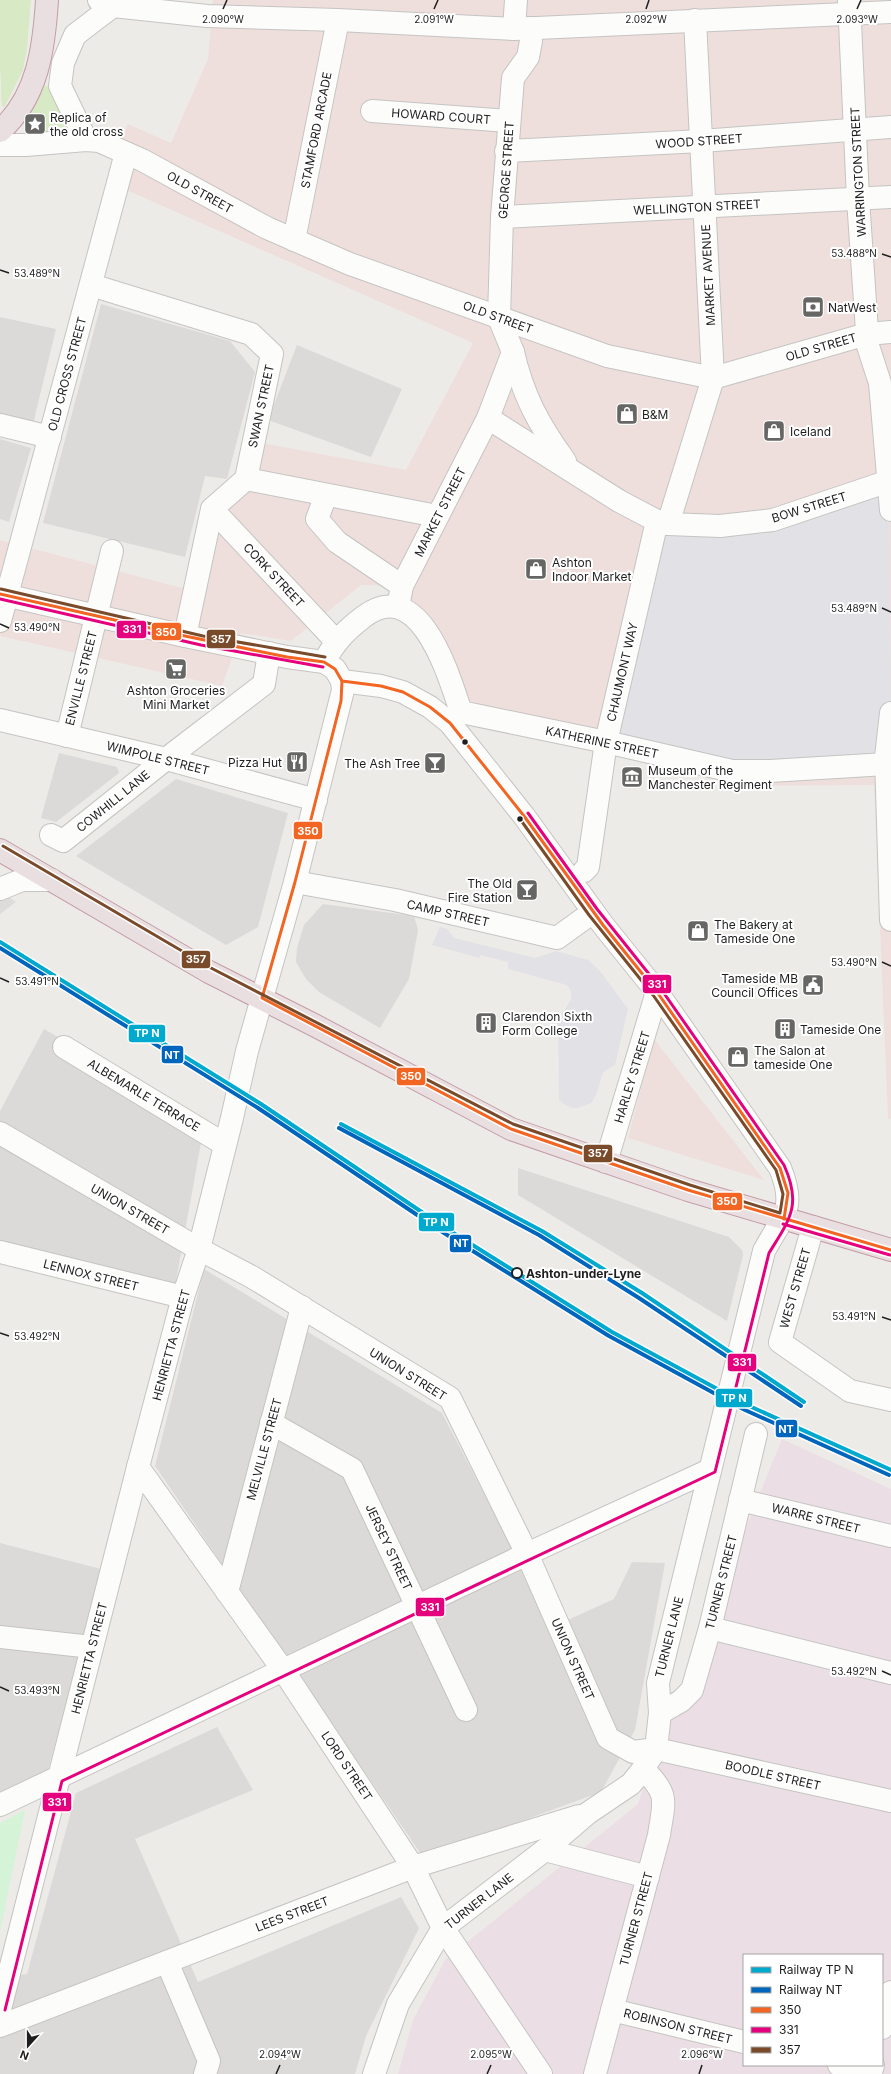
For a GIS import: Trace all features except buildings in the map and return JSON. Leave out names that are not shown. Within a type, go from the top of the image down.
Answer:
[{"type":"highway","points":[[0,131],[11,122],[21,106],[39,67],[44,45],[48,0]]},
{"type":"highway","points":[[0,850],[209,972],[262,998],[511,1129],[688,1190],[891,1250]]},
{"type":"street","name":"GEORGE STREET","points":[[499,318],[502,216],[513,78],[528,57],[531,41],[522,28],[516,0]]},
{"type":"street","points":[[86,140],[60,86],[62,63],[76,35],[106,3],[207,16],[522,28],[695,20],[850,7],[891,12]]},
{"type":"street","name":"WARRINGTON STREET","points":[[850,7],[858,198],[867,334],[868,346],[880,383],[891,510]]},
{"type":"street","name":"STAMFORD ARCADE","points":[[294,240],[338,20]]},
{"type":"street","name":"MARKET AVENUE","points":[[663,522],[713,378],[695,20]]},
{"type":"street","name":"HOWARD COURT","points":[[372,111],[509,121]]},
{"type":"street","name":"WOOD STREET","points":[[506,151],[701,141],[891,127]]},
{"type":"street","name":"OLD STREET","points":[[0,145],[26,145],[86,140],[99,141],[126,153],[266,228],[350,264],[607,356],[713,378],[867,334],[891,332]]},
{"type":"street","name":"OLD CROSS STREET","points":[[0,621],[4,595],[50,437],[126,153]]},
{"type":"street","name":"WELLINGTON STREET","points":[[502,216],[891,197]]},
{"type":"street","name":"SWAN STREET","points":[[91,285],[252,334],[272,354],[246,479]]},
{"type":"street","name":"BOW STREET","points":[[499,318],[513,352],[519,381],[542,429],[573,471]]},
{"type":"street","name":"MARKET STREET","points":[[398,607],[402,586],[488,418],[513,352]]},
{"type":"street","name":"BOW STREET","points":[[488,418],[619,501],[663,522],[720,526],[774,520],[889,481]]},
{"type":"street","points":[[0,425],[50,437]]},
{"type":"street","points":[[186,636],[212,509],[246,479],[437,516]]},
{"type":"street","points":[[319,493],[317,519],[337,542],[402,586]]},
{"type":"street","name":"CORK STREET","points":[[212,509],[336,642]]},
{"type":"street","name":"CHAUMONT WAY","points":[[584,871],[588,867],[606,742],[663,522]]},
{"type":"street","name":"ENVILLE STREET","points":[[66,736],[112,551]]},
{"type":"street","points":[[4,595],[186,636],[269,653],[324,662],[335,668],[342,681],[381,686],[403,692],[455,717],[584,871],[594,886],[597,903],[593,912]]},
{"type":"street","points":[[324,662],[336,642],[366,615],[380,608],[398,607],[416,617],[443,658],[455,717]]},
{"type":"street","name":"COWHILL LANE","points":[[50,835],[63,841],[166,759],[264,684],[269,653]]},
{"type":"street","name":"HENRIETTA STREET","points":[[0,2009],[6,1967],[58,1778],[183,1297],[199,1249],[224,1144],[232,1118],[247,1051],[294,882],[341,701],[343,690],[342,681]]},
{"type":"street","points":[[891,713],[886,764],[891,920]]},
{"type":"street","name":"KATHERINE STREET","points":[[455,717],[606,742],[732,771],[770,771],[886,764]]},
{"type":"street","name":"TURNER LANE","points":[[374,2074],[398,2004],[443,1928],[545,1850],[588,1813],[631,1784],[656,1749],[660,1713],[658,1683],[764,1252],[784,1219],[789,1200],[785,1181],[780,1168],[657,992],[593,912],[455,717]]},
{"type":"street","name":"WIMPOLE STREET","points":[[0,720],[166,759],[316,800]]},
{"type":"street","points":[[0,889],[22,880],[52,880]]},
{"type":"street","name":"CAMP STREET","points":[[294,882],[395,900],[557,938],[593,912]]},
{"type":"street","name":"HARLEY STREET","points":[[606,1162],[657,992]]},
{"type":"street","name":"ALBEMARLE TERRACE","points":[[64,1047],[224,1144]]},
{"type":"street","name":"UNION STREET","points":[[0,1133],[199,1249],[252,1277],[450,1398],[527,1554],[608,1738],[633,1752],[656,1749]]},
{"type":"street","name":"WEST STREET","points":[[813,1227],[780,1342],[850,1391],[891,1400]]},
{"type":"street","name":"LENNOX STREET","points":[[0,1252],[183,1297]]},
{"type":"street","name":"MELVILLE STREET","points":[[227,1592],[302,1307]]},
{"type":"street","name":"JERSEY STREET","points":[[271,1423],[352,1469],[466,1710]]},
{"type":"street","name":"TURNER STREET","points":[[660,1713],[681,1702],[692,1690],[710,1628],[756,1434]]},
{"type":"street","name":"LORD STREET","points":[[138,1467],[283,1670],[413,1867],[443,1928],[540,2074]]},
{"type":"street","points":[[0,1806],[527,1554],[710,1470]]},
{"type":"street","name":"WARRE STREET","points":[[740,1500],[891,1536]]},
{"type":"street","points":[[710,1628],[891,1673]]},
{"type":"street","points":[[0,1637],[92,1648]]},
{"type":"street","name":"BOODLE STREET","points":[[656,1749],[891,1801]]},
{"type":"street","name":"TURNER STREET","points":[[595,2074],[659,1835],[664,1800],[658,1784],[643,1769]]},
{"type":"street","name":"LEES STREET","points":[[0,2026],[413,1867],[588,1813]]},
{"type":"street","points":[[545,1850],[648,1876]]},
{"type":"street","points":[[167,1962],[209,2061],[205,2074]]},
{"type":"street","points":[[883,2024],[891,1992]]},
{"type":"street","name":"ROBINSON STREET","points":[[612,2010],[743,2042]]},
{"type":"street","points":[[847,2066],[872,2069]]},
{"type":"shaded area","points":[[213,0],[891,0],[891,1119],[888,1118],[874,785],[741,786],[606,753],[466,699],[416,617],[402,586],[361,585],[291,641],[241,633],[222,686],[0,636],[0,540],[186,589],[262,443],[406,470],[473,343],[106,181],[128,124],[171,143],[208,59]]},
{"type":"shaded area","points":[[101,304],[230,341],[255,372],[227,479],[205,476],[185,557],[43,523]]},
{"type":"shaded area","points":[[0,317],[56,329],[33,424],[0,415]]},
{"type":"shaded area","points":[[297,345],[402,389],[371,457],[268,420]]},
{"type":"shaded area","points":[[0,439],[31,448],[9,522],[0,519]]},
{"type":"shaded area","points":[[889,481],[891,713],[886,757],[770,780],[606,742],[657,521],[720,526]]},
{"type":"shaded area","points":[[59,753],[117,767],[119,773],[56,822],[41,818]]},
{"type":"shaded area","points":[[176,779],[288,813],[258,927],[226,945],[76,856]]},
{"type":"shaded area","points":[[323,904],[414,916],[418,930],[409,979],[380,1028],[319,992],[306,979],[296,962],[297,948],[304,925]]},
{"type":"shaded area","points":[[440,927],[447,929],[454,938],[535,958],[556,951],[588,960],[600,971],[628,1009],[615,1065],[603,1072],[596,1095],[591,1103],[578,1108],[572,1108],[562,1103],[559,1099],[558,1015],[565,1010],[571,999],[571,991],[567,985],[508,969],[508,962],[480,955],[480,958],[432,945]]},
{"type":"shaded area","points":[[44,1029],[205,1121],[175,1286],[0,1241],[0,1111]]},
{"type":"shaded area","points":[[654,1039],[764,1180],[628,1138]]},
{"type":"shaded area","points":[[518,1168],[729,1237],[742,1250],[743,1255],[727,1321],[518,1195]]},
{"type":"shaded area","points":[[204,1269],[442,1413],[527,1577],[550,1628],[614,1599],[632,1562],[665,1563],[635,1730],[601,1792],[423,1857],[155,1466]]},
{"type":"shaded area","points":[[782,1439],[891,1489],[891,2074],[398,2074],[413,2020],[445,1960],[638,1804],[656,1749]]},
{"type":"shaded area","points":[[0,1543],[101,1569],[85,1635],[45,1781],[0,1800]]},
{"type":"shaded area","points":[[217,1727],[253,1790],[135,1839],[198,1982],[401,1897],[419,1928],[366,2036],[355,2074],[0,2074],[0,1978],[27,1974],[76,1793]]},
{"type":"green space","points":[[0,0],[31,0],[27,49],[23,70],[5,106],[3,107],[0,71]]},
{"type":"green space","points":[[43,86],[52,86],[54,99],[70,131],[38,137],[36,133],[42,124],[31,112]]},
{"type":"green space","points":[[25,1810],[0,1932],[0,1823]]},
{"type":"pier","points":[[0,891],[16,902],[0,914]]},
{"type":"transit line","name":"357","points":[[1,589],[203,636],[325,657]]},
{"type":"transit line","name":"350","points":[[0,594],[185,636],[287,657],[324,662],[335,669],[342,681],[341,701],[295,882],[262,998],[511,1129],[688,1190],[891,1250]]},
{"type":"transit line","name":"331","points":[[0,599],[201,645],[323,667]]},
{"type":"transit line","name":"350","points":[[342,681],[381,686],[403,692],[430,707],[450,723],[524,816],[603,925],[657,992],[780,1168],[788,1193],[784,1219]]},
{"type":"transit line","name":"331","points":[[5,2010],[62,1781],[715,1472],[769,1253],[783,1231],[791,1211],[793,1201],[789,1179],[784,1165],[661,989],[597,909],[528,813]]},
{"type":"transit line","name":"357","points":[[3,846],[211,968],[513,1124],[690,1185],[780,1213],[783,1194],[776,1170],[653,995],[589,915],[520,819]]},
{"type":"transit line","points":[[0,942],[261,1104],[447,1229],[612,1332],[747,1405],[891,1470]]},
{"type":"transit line","points":[[341,1124],[542,1231],[642,1293],[804,1402]]},
{"type":"transit line","name":"331","points":[[783,1224],[890,1255]]},
{"type":"rail line","name":"NT","points":[[0,948],[258,1108],[444,1233],[609,1336],[745,1410],[889,1475]]},
{"type":"rail line","name":"NT","points":[[339,1128],[539,1235],[639,1298],[801,1406]]},
{"type":"place","name":"Replica of the old cross","points":[[35,124]]},
{"type":"place","name":"NatWest","points":[[813,307]]},
{"type":"place","name":"B&M","points":[[627,414]]},
{"type":"place","name":"Iceland","points":[[774,431]]},
{"type":"place","name":"Ashton Indoor Market","points":[[536,569]]},
{"type":"place","name":"Ashton Groceries Mini Market","points":[[176,669]]},
{"type":"place","name":"Pizza Hut","points":[[297,762]]},
{"type":"place","name":"The Ash Tree","points":[[435,763]]},
{"type":"place","name":"Museum of the Manchester Regiment","points":[[632,777]]},
{"type":"place","name":"The Old Fire Station","points":[[527,890]]},
{"type":"place","name":"The Bakery at Tameside One","points":[[698,931]]},
{"type":"place","name":"Tameside MB Council Offices","points":[[813,985]]},
{"type":"place","name":"Clarendon Sixth Form College","points":[[486,1023]]},
{"type":"place","name":"Tameside One","points":[[785,1029]]},
{"type":"place","name":"The Salon at tameside One","points":[[738,1057]]},
{"type":"place","name":"Ashton-under-Lyne","points":[[517,1273]]}]
